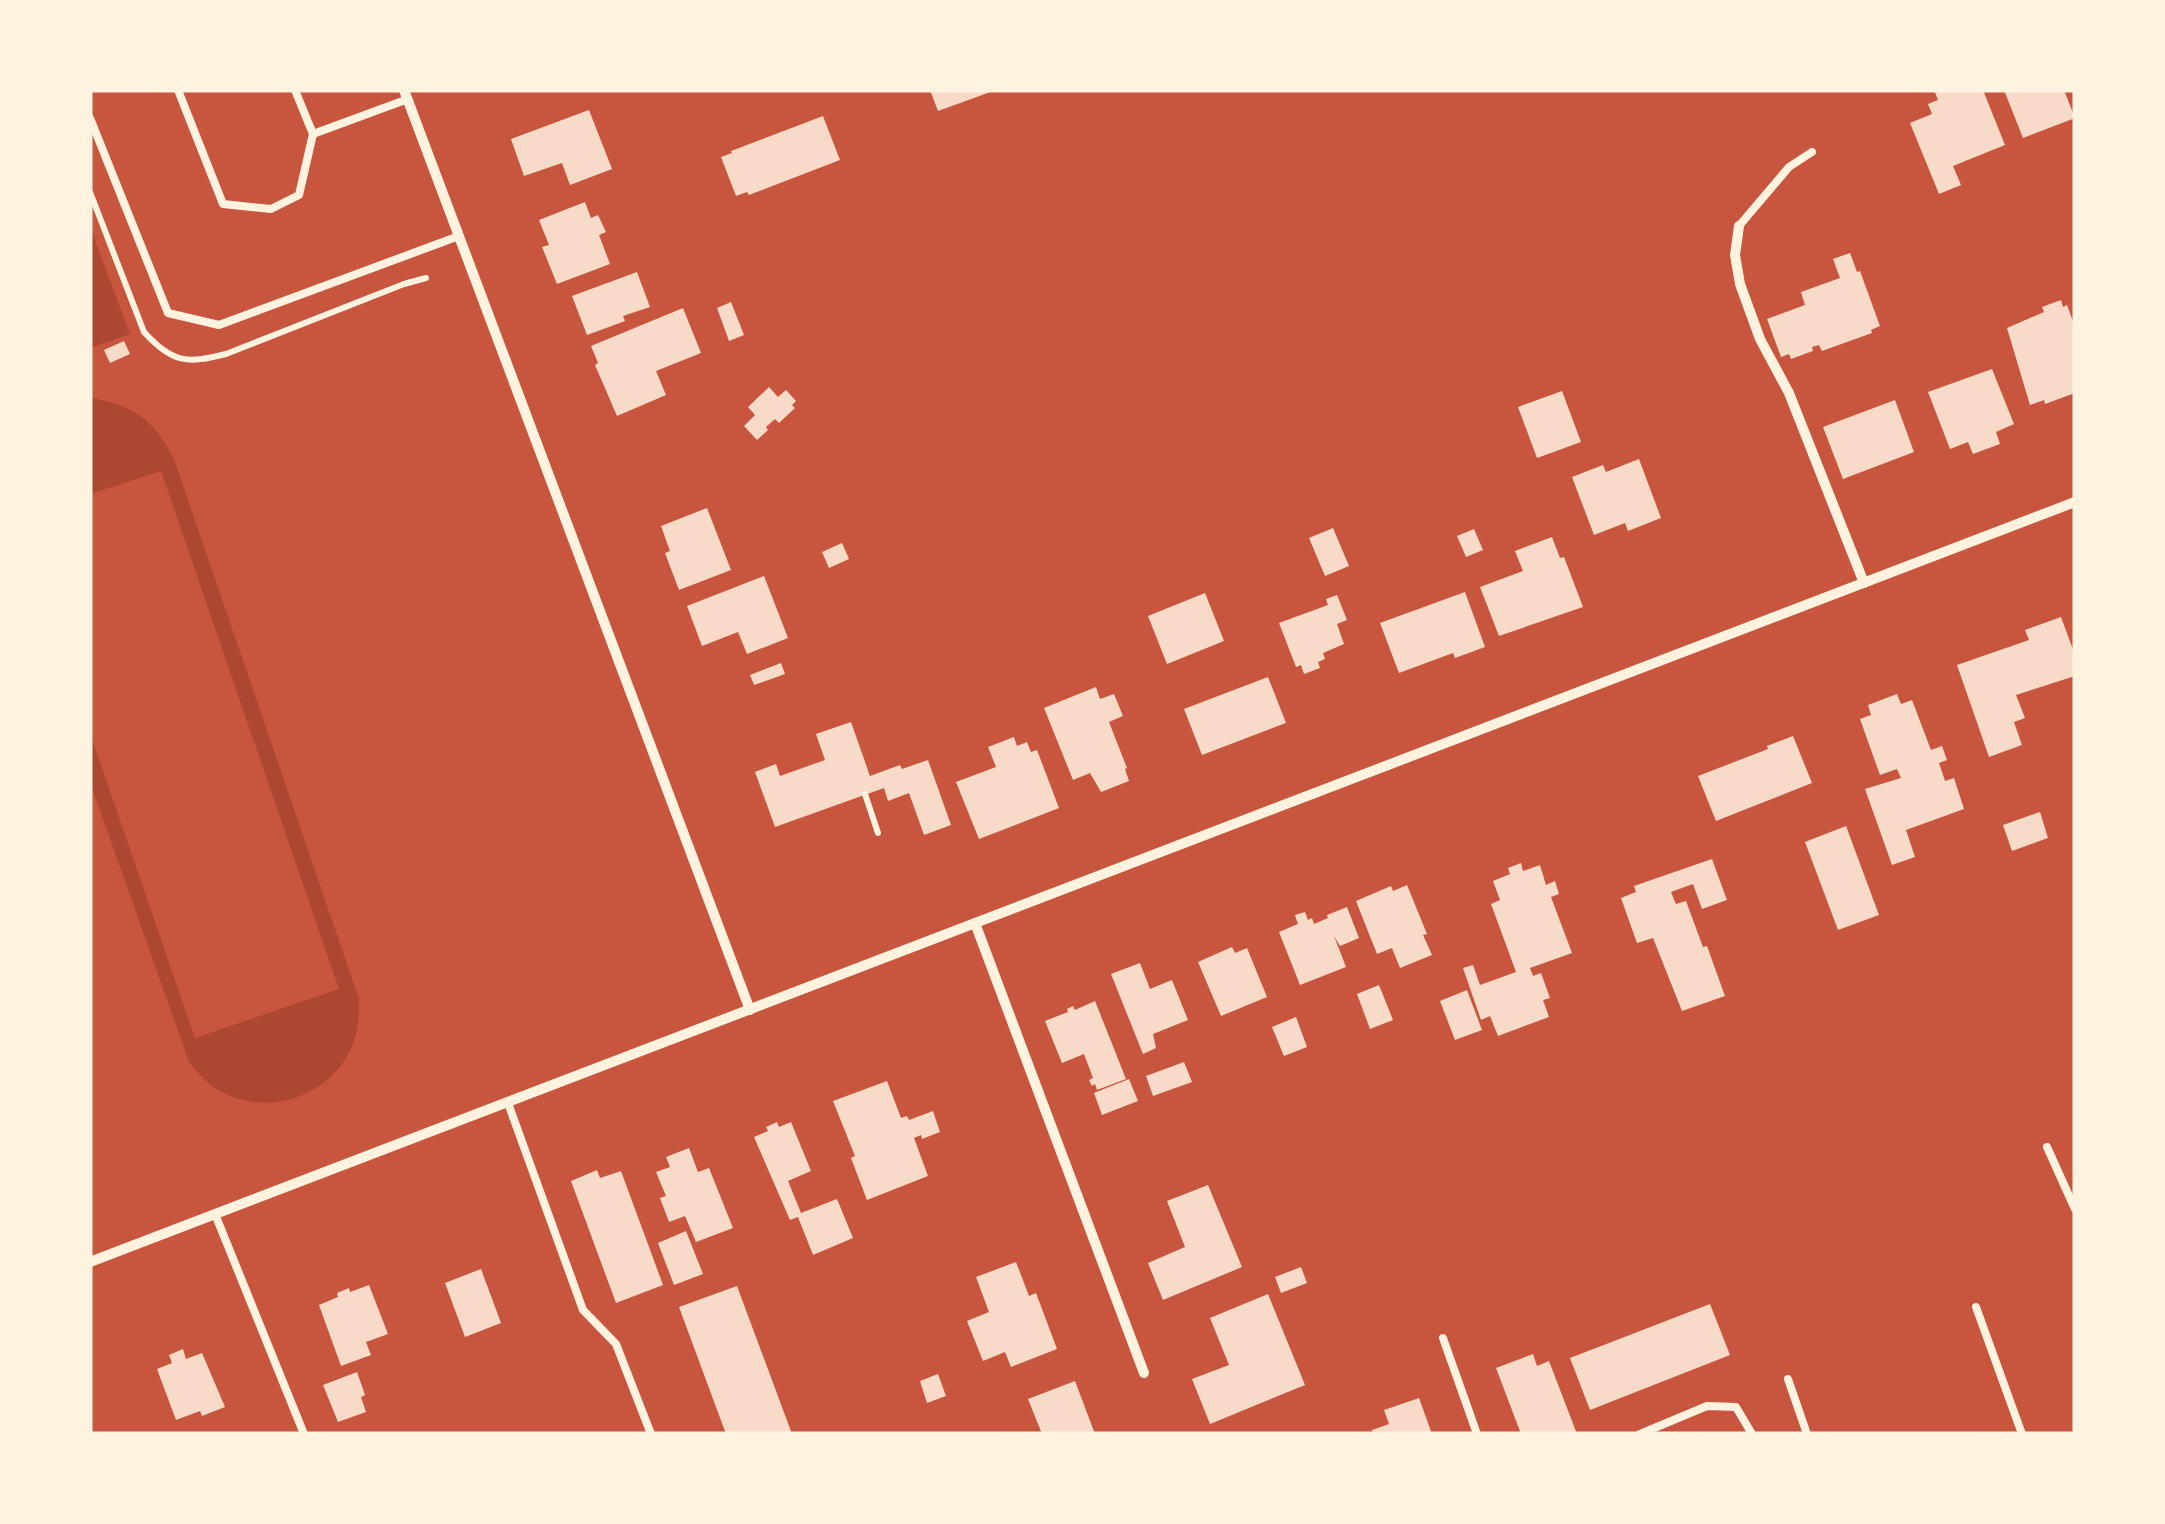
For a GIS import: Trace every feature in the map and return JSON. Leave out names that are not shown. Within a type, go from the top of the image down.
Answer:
[{"type":"street","points":[[406,94],[750,1010]]},
{"type":"street","points":[[1739,226],[1735,255],[1740,284],[1864,582]]},
{"type":"street","points":[[90,1262],[2075,502]]},
{"type":"street","points":[[975,923],[1144,1373]]},
{"type":"lane","points":[[178,90],[223,204],[271,209],[299,195],[312,134],[295,90]]},
{"type":"lane","points":[[312,134],[406,94]]},
{"type":"lane","points":[[90,118],[168,313],[219,326],[459,236]]},
{"type":"lane","points":[[1739,226],[1789,167],[1812,152]]},
{"type":"lane","points":[[508,1103],[583,1310],[616,1344],[651,1434]]},
{"type":"lane","points":[[2047,1147],[2075,1209]]},
{"type":"lane","points":[[215,1214],[304,1434]]},
{"type":"lane","points":[[1976,1307],[2022,1434]]},
{"type":"lane","points":[[1443,1338],[1478,1434]]},
{"type":"lane","points":[[1788,1380],[1807,1434]]},
{"type":"lane","points":[[1640,1434],[1707,1406],[1736,1408],[1752,1434]]},
{"type":"path","points":[[865,794],[878,833]]},
{"type":"shaded area","points":[[90,227],[130,334],[90,348]]},
{"type":"shaded area","points":[[90,398],[119,405],[141,416],[159,434],[174,459],[359,999],[356,1033],[344,1062],[331,1077],[299,1097],[261,1103],[242,1100],[214,1087],[189,1062],[90,782],[90,733],[195,1038],[339,989],[161,471],[90,494]]},
{"type":"building","points":[[930,90],[996,90],[938,111]]},
{"type":"building","points":[[1934,90],[1983,90],[2005,145],[1953,166],[1961,185],[1939,194],[1910,123],[1932,114],[1928,104],[1938,100]]},
{"type":"building","points":[[2004,90],[2064,90],[2075,118],[2023,138]]},
{"type":"building","points":[[589,110],[612,169],[570,185],[562,163],[524,176],[511,139]]},
{"type":"building","points":[[823,116],[840,160],[749,195],[747,192],[736,196],[721,157]]},
{"type":"building","points":[[585,202],[591,218],[598,215],[606,232],[599,235],[610,264],[557,284],[542,247],[549,245],[539,220]]},
{"type":"building","points":[[1850,253],[1880,326],[1872,333],[1822,351],[1819,345],[1791,359],[1789,354],[1781,357],[1767,319],[1805,305],[1801,292],[1840,278],[1833,259]]},
{"type":"building","points":[[637,272],[650,307],[587,335],[572,296]]},
{"type":"building","points":[[2061,300],[2063,307],[2067,305],[2075,327],[2075,393],[2030,405],[2007,328]]},
{"type":"building","points":[[731,302],[744,335],[729,341],[717,308]]},
{"type":"building","points":[[683,308],[701,353],[656,371],[666,395],[617,416],[591,346]]},
{"type":"building","points":[[124,341],[130,354],[110,363],[104,350]]},
{"type":"building","points":[[1992,369],[2014,424],[1996,432],[2000,444],[1973,454],[1968,442],[1950,449],[1928,392]]},
{"type":"building","points":[[769,387],[778,397],[786,390],[796,401],[792,405],[795,408],[779,423],[775,419],[757,440],[744,426],[755,415],[748,407]]},
{"type":"building","points":[[1562,391],[1581,442],[1537,458],[1518,407]]},
{"type":"building","points":[[1895,400],[1914,452],[1843,479],[1823,427]]},
{"type":"building","points":[[1639,459],[1661,518],[1628,531],[1625,523],[1594,535],[1572,477],[1603,465],[1606,472]]},
{"type":"building","points":[[707,508],[731,570],[679,590],[665,553],[670,551],[661,526]]},
{"type":"building","points":[[1333,528],[1349,566],[1325,576],[1309,538]]},
{"type":"building","points":[[1474,529],[1483,550],[1466,557],[1457,536]]},
{"type":"building","points":[[1552,537],[1583,607],[1499,636],[1480,587],[1523,571],[1515,551]]},
{"type":"building","points":[[842,543],[849,559],[829,568],[822,552]]},
{"type":"building","points":[[764,576],[788,638],[747,654],[738,632],[702,646],[687,606]]},
{"type":"building","points":[[1465,592],[1485,647],[1455,658],[1453,653],[1399,673],[1380,623]]},
{"type":"building","points":[[1205,593],[1224,641],[1167,664],[1148,616]]},
{"type":"building","points":[[1337,595],[1347,620],[1337,624],[1344,644],[1323,653],[1325,659],[1318,662],[1320,668],[1304,674],[1301,665],[1296,667],[1279,623],[1328,605],[1326,599]]},
{"type":"building","points":[[2061,617],[2075,655],[2075,676],[2016,695],[2025,718],[2014,722],[2022,745],[1989,757],[1957,665],[2029,640],[2025,630]]},
{"type":"building","points":[[781,663],[785,674],[754,685],[750,675]]},
{"type":"building","points":[[1268,677],[1286,723],[1202,755],[1184,709]]},
{"type":"building","points":[[1096,687],[1100,699],[1114,694],[1123,716],[1109,722],[1129,781],[1101,792],[1090,773],[1073,780],[1044,708]]},
{"type":"building","points":[[1897,694],[1901,704],[1912,700],[1931,750],[1942,746],[1947,760],[1939,763],[1945,781],[1954,778],[1964,809],[1906,830],[1915,857],[1892,865],[1865,789],[1901,778],[1897,769],[1880,775],[1860,719],[1871,715],[1868,705]]},
{"type":"building","points":[[851,722],[870,776],[928,760],[951,825],[924,835],[909,793],[888,801],[884,788],[775,827],[755,772],[776,764],[780,776],[825,760],[816,734]]},
{"type":"building","points":[[1793,736],[1812,783],[1716,821],[1698,776]]},
{"type":"building","points":[[1014,737],[1017,746],[1027,742],[1031,752],[1037,750],[1059,808],[979,839],[956,782],[996,767],[988,747]]},
{"type":"building","points":[[2040,812],[2048,838],[2012,851],[2003,825]]},
{"type":"building","points":[[1846,826],[1879,915],[1838,930],[1805,842]]},
{"type":"building","points":[[1712,859],[1727,900],[1702,909],[1693,884],[1671,892],[1676,904],[1686,901],[1725,996],[1682,1011],[1653,938],[1637,943],[1621,898],[1636,892],[1634,886]]},
{"type":"building","points":[[1521,863],[1523,871],[1540,865],[1546,885],[1555,881],[1559,894],[1551,897],[1572,953],[1530,968],[1533,976],[1541,973],[1550,998],[1543,1000],[1549,1017],[1498,1036],[1490,1016],[1481,1020],[1463,968],[1473,965],[1480,985],[1516,972],[1491,904],[1500,900],[1493,881],[1510,874],[1508,868]]},
{"type":"building","points":[[1407,885],[1432,955],[1400,968],[1392,948],[1377,954],[1356,901],[1391,886],[1393,891]]},
{"type":"building","points":[[1347,907],[1359,938],[1340,946],[1334,936],[1346,967],[1300,985],[1279,932],[1298,924],[1295,915],[1305,912],[1314,924]]},
{"type":"building","points":[[1232,947],[1235,953],[1247,948],[1267,997],[1221,1016],[1198,962]]},
{"type":"building","points":[[1140,963],[1150,989],[1172,980],[1188,1020],[1153,1034],[1156,1048],[1143,1054],[1111,974]]},
{"type":"building","points":[[1379,985],[1393,1020],[1370,1029],[1357,994]]},
{"type":"building","points":[[1467,990],[1482,1030],[1455,1040],[1440,1001]]},
{"type":"building","points":[[1095,1001],[1126,1079],[1097,1090],[1089,1080],[1093,1078],[1084,1054],[1062,1063],[1045,1021],[1073,1006],[1075,1010]]},
{"type":"building","points":[[1296,1017],[1307,1047],[1284,1056],[1272,1027]]},
{"type":"building","points":[[1184,1062],[1192,1082],[1153,1096],[1146,1076]]},
{"type":"building","points":[[1129,1079],[1138,1101],[1102,1115],[1094,1093]]},
{"type":"building","points":[[887,1081],[901,1118],[907,1116],[909,1120],[933,1111],[940,1132],[914,1138],[928,1176],[867,1200],[833,1101]]},
{"type":"building","points":[[777,1122],[779,1127],[791,1122],[811,1171],[788,1181],[801,1213],[837,1199],[853,1238],[813,1255],[798,1217],[790,1220],[754,1137]]},
{"type":"building","points":[[689,1148],[698,1172],[709,1168],[733,1228],[696,1242],[685,1216],[669,1222],[660,1198],[666,1196],[656,1172],[670,1167],[666,1157]]},
{"type":"building","points":[[597,1170],[600,1178],[621,1171],[663,1285],[616,1303],[571,1181]]},
{"type":"building","points":[[1208,1185],[1242,1267],[1163,1300],[1148,1263],[1185,1247],[1167,1201]]},
{"type":"building","points":[[686,1231],[703,1274],[674,1285],[658,1243]]},
{"type":"building","points":[[1016,1262],[1029,1296],[1036,1293],[1057,1349],[1011,1367],[1005,1352],[983,1361],[967,1321],[989,1312],[976,1277]]},
{"type":"building","points":[[1301,1267],[1307,1283],[1281,1293],[1275,1277]]},
{"type":"building","points":[[481,1269],[501,1323],[465,1337],[445,1283]]},
{"type":"building","points":[[369,1285],[388,1334],[366,1342],[371,1355],[341,1366],[319,1305],[349,1288],[350,1292]]},
{"type":"building","points":[[737,1286],[792,1434],[726,1434],[679,1307]]},
{"type":"building","points":[[1268,1294],[1305,1385],[1210,1424],[1192,1379],[1229,1365],[1210,1318]]},
{"type":"building","points":[[1710,1304],[1730,1355],[1590,1410],[1570,1358]]},
{"type":"building","points":[[183,1349],[186,1359],[202,1353],[225,1407],[176,1420],[157,1369],[172,1363],[169,1355]]},
{"type":"building","points":[[1533,1354],[1537,1366],[1549,1361],[1577,1434],[1521,1434],[1496,1368]]},
{"type":"building","points":[[357,1372],[366,1412],[338,1422],[323,1385]]},
{"type":"building","points":[[938,1374],[946,1396],[927,1403],[920,1381]]},
{"type":"building","points":[[1075,1381],[1095,1434],[1042,1434],[1028,1399]]},
{"type":"building","points":[[1419,1398],[1432,1434],[1373,1434],[1372,1430],[1389,1424],[1384,1410]]}]
